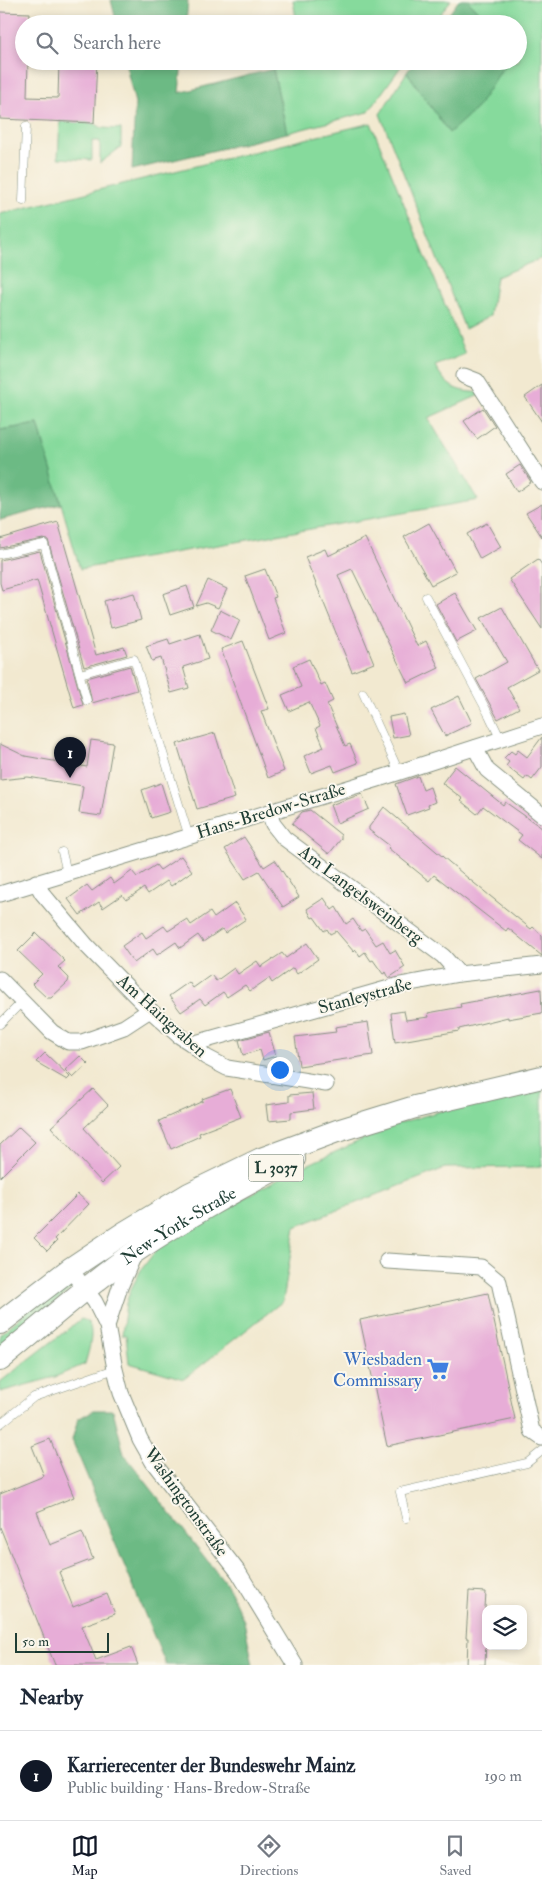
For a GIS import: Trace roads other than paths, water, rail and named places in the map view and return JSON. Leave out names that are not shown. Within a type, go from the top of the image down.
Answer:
[{"type":"main road","name":"New-York-Straße","points":[[0,1323],[70,1269],[155,1214],[224,1176],[298,1144],[450,1097],[542,1077]]},
{"type":"main road","name":"New-York-Straße","points":[[0,1360],[135,1252],[238,1190],[306,1152],[376,1120]]},
{"type":"street","points":[[464,376],[477,381],[542,482]]},
{"type":"street","name":"Hans-Bredow-Straße","points":[[0,894],[399,772],[542,726]]},
{"type":"street","points":[[475,748],[487,770],[542,815]]},
{"type":"street","name":"Am Langelsweinberg","points":[[269,812],[273,824],[284,838],[443,956],[459,974]]},
{"type":"street","name":"Am Haingraben","points":[[36,882],[42,893],[88,946],[150,1010],[206,1057],[227,1068],[326,1084]]},
{"type":"street","name":"Stanleystraße","points":[[192,1044],[400,985],[459,974],[542,965]]},
{"type":"street","points":[[0,980],[57,1036],[68,1042],[75,1043],[124,1027],[150,1010]]},
{"type":"street","name":"Washingtonstraße","points":[[107,1326],[120,1287],[135,1252]]},
{"type":"street","points":[[387,1261],[481,1267],[499,1282],[532,1431],[542,1438]]},
{"type":"street","name":"Washingtonstraße","points":[[70,1269],[95,1302],[107,1326],[115,1369],[129,1416],[153,1462],[239,1573],[295,1665]]},
{"type":"lane","points":[[23,201],[26,126]]},
{"type":"lane","points":[[0,554],[44,544],[88,701]]},
{"type":"lane","points":[[426,597],[501,740]]},
{"type":"lane","points":[[80,674],[134,659],[189,837]]},
{"type":"lane","points":[[362,693],[399,772]]},
{"type":"lane","points":[[62,852],[67,873]]},
{"type":"lane","points":[[0,1024],[22,1002]]},
{"type":"lane","points":[[0,1424],[34,1397],[115,1369]]},
{"type":"lane","points":[[406,1518],[400,1492],[527,1464],[542,1451]]},
{"type":"place","name":"Karrierecenter der Bundeswehr Mainz","points":[[70,778]]},
{"type":"place","name":"Wiesbaden Commissary","points":[[438,1369]]}]
